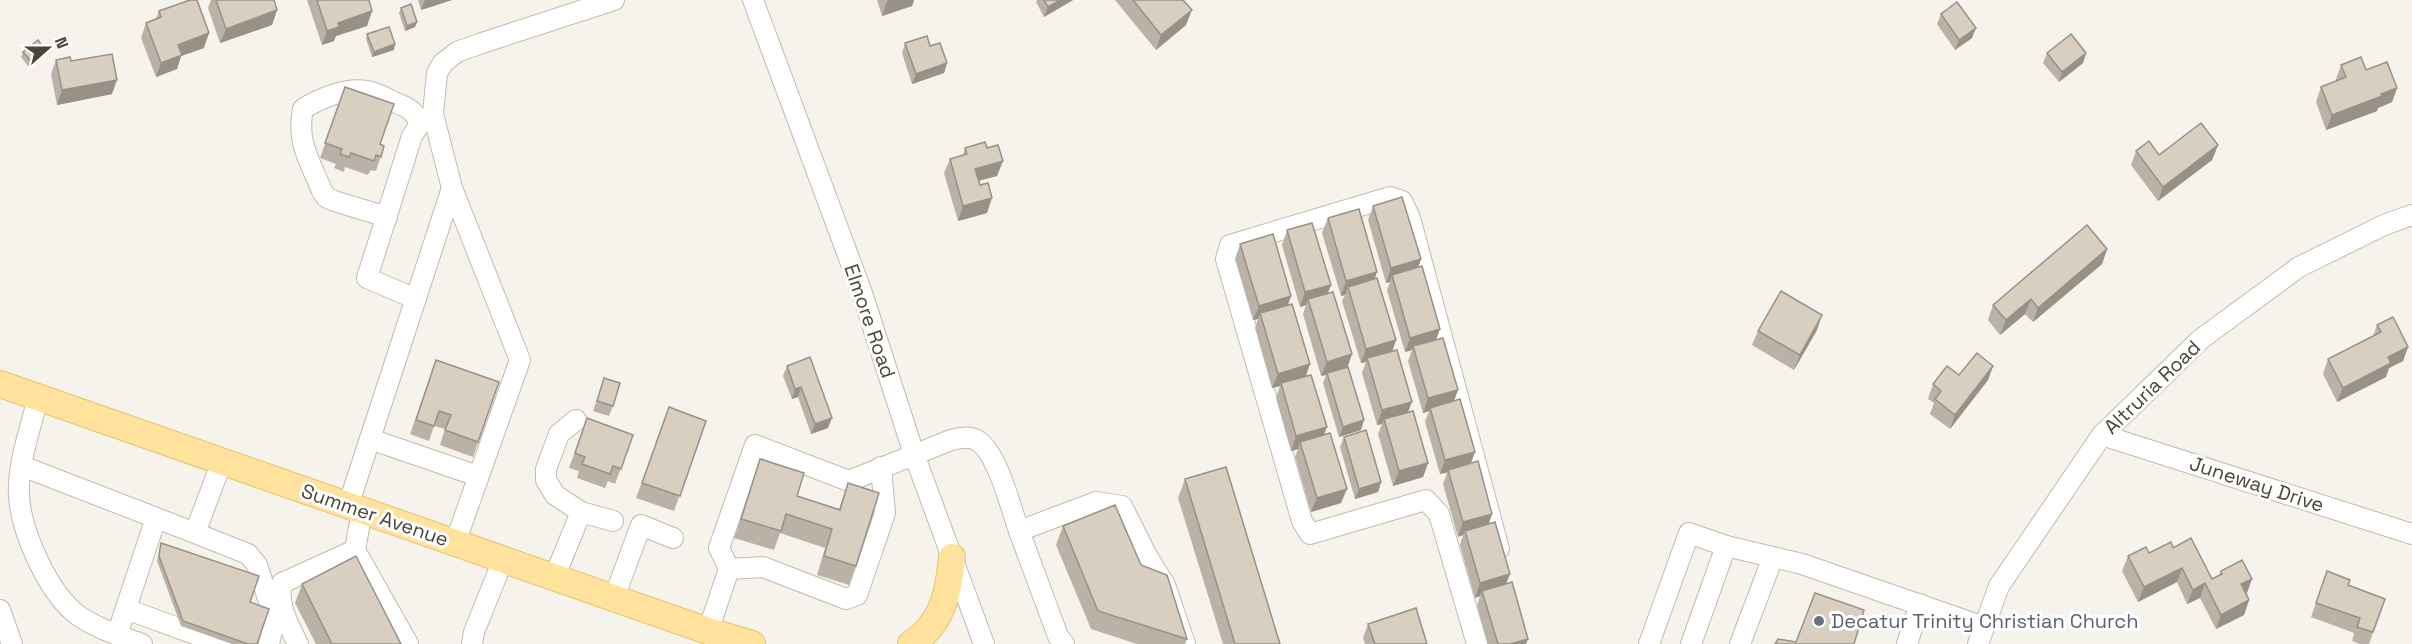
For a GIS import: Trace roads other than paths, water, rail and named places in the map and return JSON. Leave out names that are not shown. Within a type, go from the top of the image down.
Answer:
[{"type":"main road","name":"Summer Avenue","points":[[0,384],[502,560],[752,644]]},
{"type":"main road","points":[[911,644],[928,630],[945,604],[950,586],[952,557]]},
{"type":"street","points":[[416,298],[367,278],[408,146],[426,119],[437,73],[443,63],[458,52],[479,44],[614,0]]},
{"type":"street","name":"Elmore Road","points":[[753,0],[862,293],[914,454],[984,644]]},
{"type":"street","points":[[387,217],[326,197],[300,138],[299,127],[303,109],[311,104],[356,90],[368,91],[410,108],[426,119],[520,360],[455,543]]},
{"type":"street","points":[[408,644],[356,550],[355,508],[370,438],[452,188]]},
{"type":"street","points":[[1477,644],[1439,514],[1425,500],[1311,534],[1302,521],[1226,259],[1230,245],[1390,197],[1402,201],[1410,218],[1503,563]]},
{"type":"street","name":"Altruria Road","points":[[1981,635],[1999,586],[2102,435],[2200,339],[2299,267],[2384,225],[2412,215]]},
{"type":"street","points":[[38,397],[22,466],[19,496],[24,521],[46,577],[61,600],[79,616],[117,635],[142,644]]},
{"type":"street","points":[[576,420],[559,434],[546,469],[546,480],[555,495],[581,512],[612,521]]},
{"type":"street","name":"Juneway Drive","points":[[2102,435],[2412,534]]},
{"type":"street","points":[[708,631],[729,568],[718,549],[755,445],[849,481],[951,440],[968,437],[978,441],[990,454],[1058,636],[1064,644]]},
{"type":"street","points":[[370,438],[482,468]]},
{"type":"street","points":[[195,533],[222,461]]},
{"type":"street","points":[[22,466],[248,554],[257,565],[271,608],[273,626],[268,644]]},
{"type":"street","points":[[729,568],[763,567],[846,599],[856,595],[885,513],[882,467]]},
{"type":"street","points":[[1019,531],[1096,502],[1122,506],[1147,556],[1165,585],[1185,644]]},
{"type":"street","points":[[555,578],[581,512]]},
{"type":"street","points":[[117,635],[156,518]]},
{"type":"street","points":[[614,598],[640,525],[674,538]]},
{"type":"street","points":[[1649,644],[1689,533],[1726,546],[1802,564],[1920,604],[1981,635]]},
{"type":"street","points":[[1691,644],[1726,546]]},
{"type":"street","points":[[298,644],[289,626],[279,593],[282,583],[356,550]]},
{"type":"street","points":[[1740,644],[1773,557]]},
{"type":"street","points":[[472,644],[474,632],[502,560]]},
{"type":"street","points":[[1907,644],[1920,604]]},
{"type":"street","points":[[126,609],[222,644]]},
{"type":"street","points":[[0,610],[12,644]]},
{"type":"place","name":"Decatur Trinity Christian Church","points":[[1819,621]]}]
